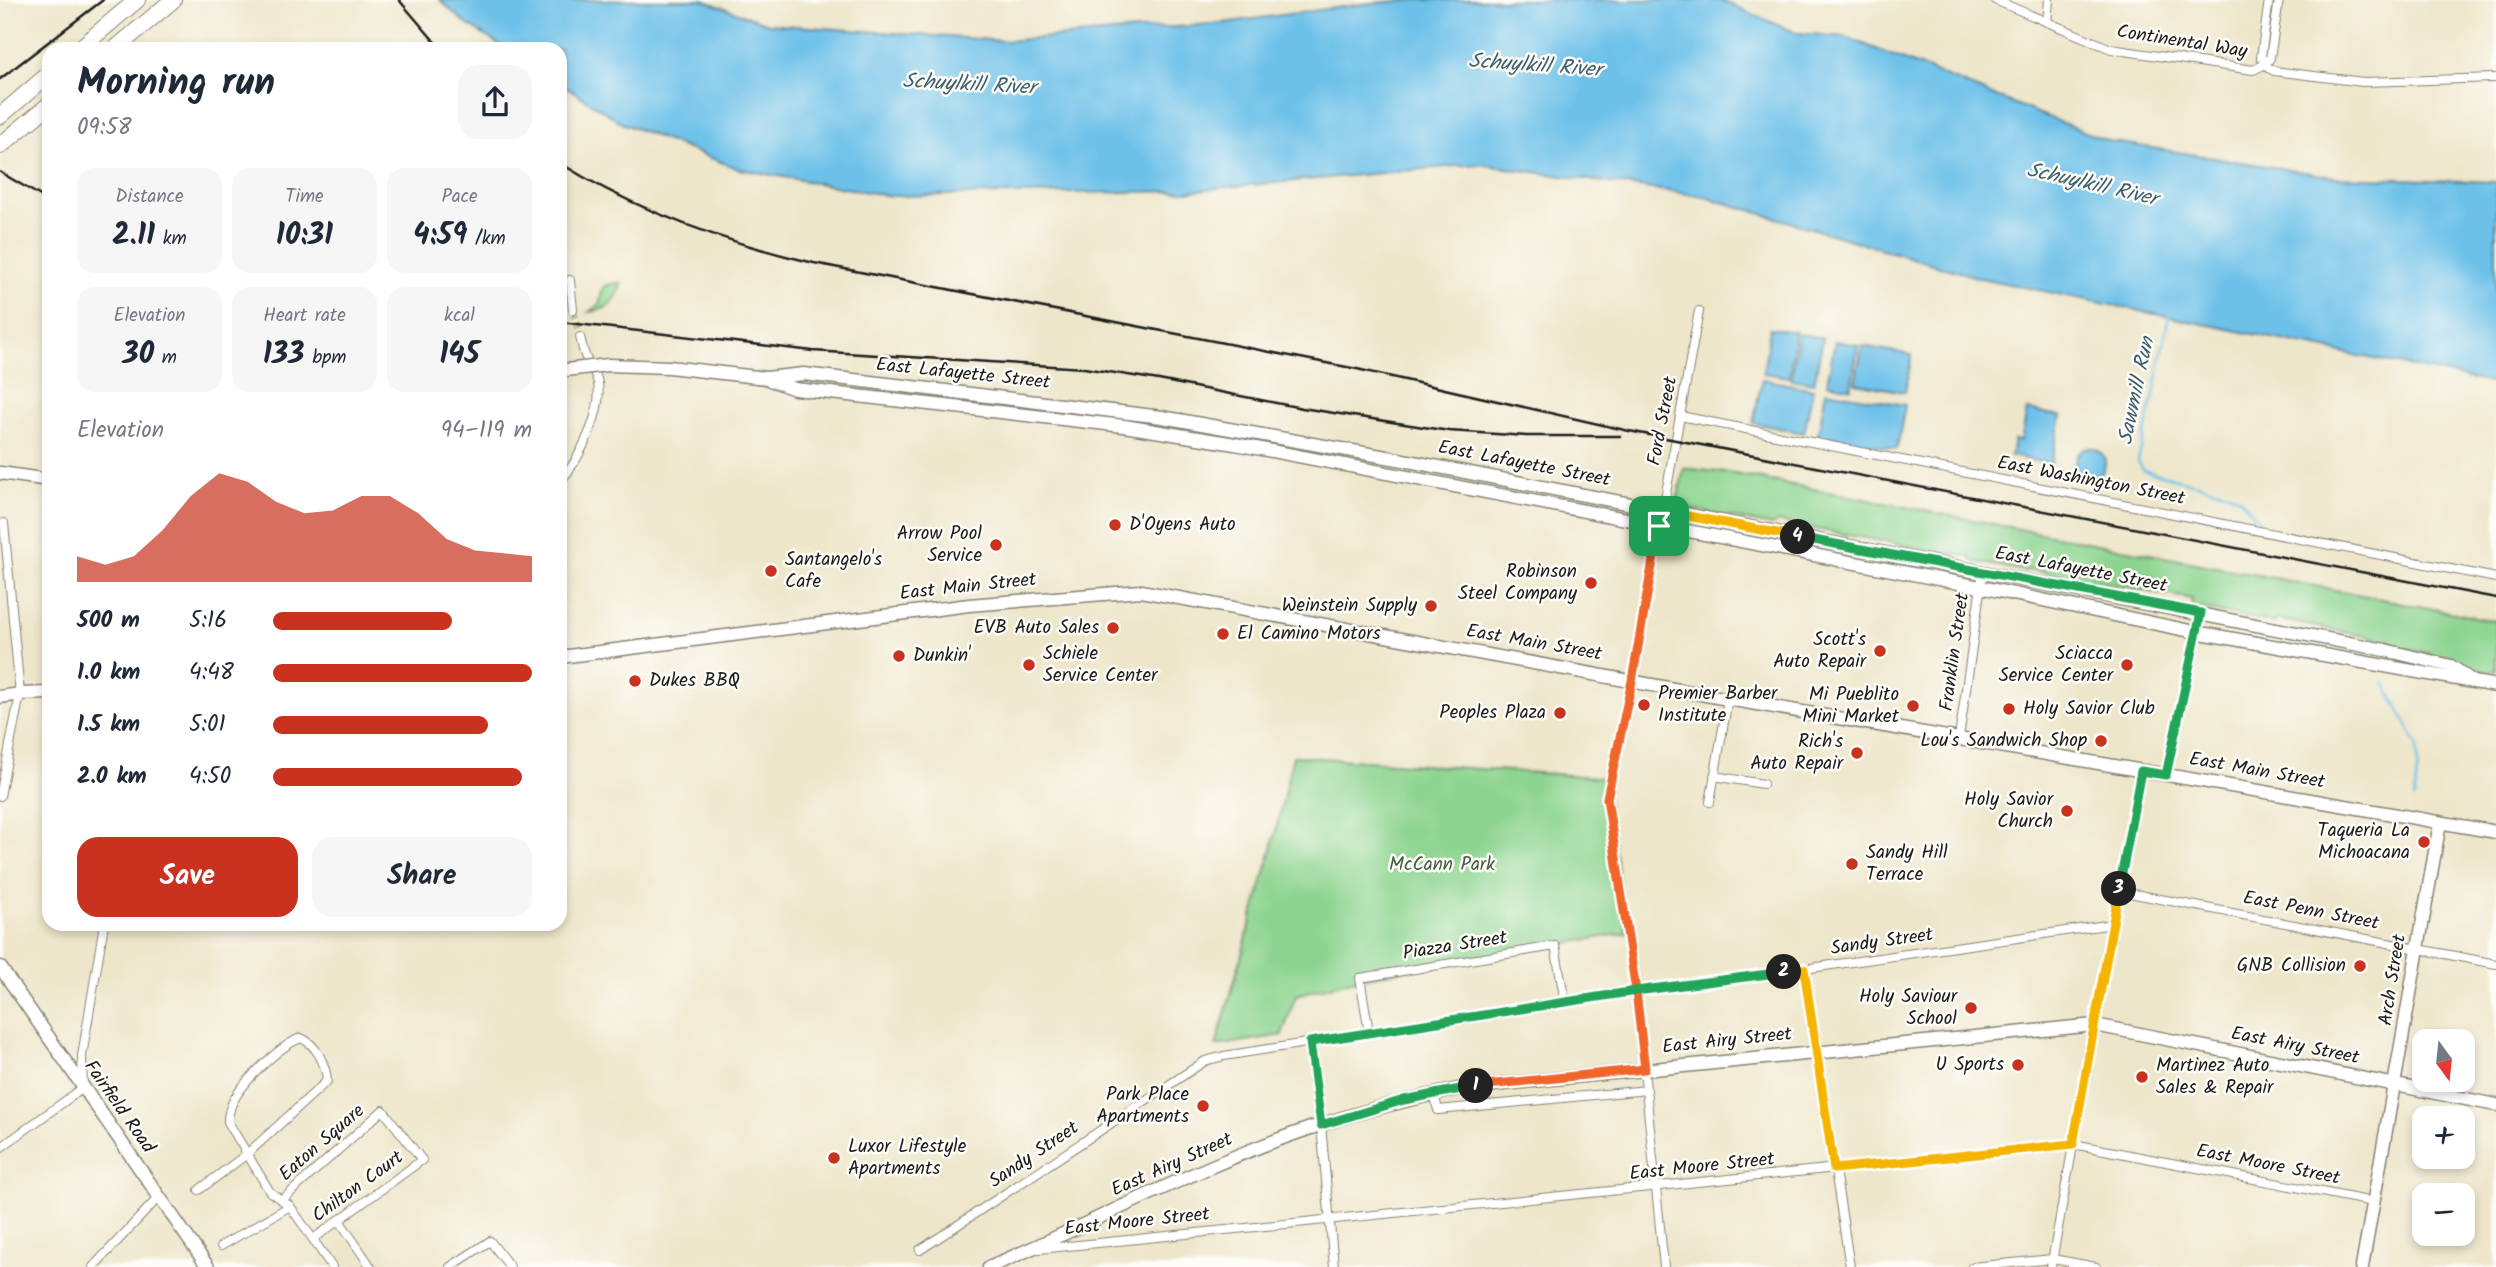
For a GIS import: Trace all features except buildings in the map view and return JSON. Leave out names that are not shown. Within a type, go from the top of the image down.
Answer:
[{"type":"highway","points":[[87,42],[137,0]]},
{"type":"highway","points":[[123,42],[173,0]]},
{"type":"highway","points":[[0,116],[42,80]]},
{"type":"highway","points":[[0,146],[42,111]]},
{"type":"street","name":"Continental Way","points":[[1996,0],[2110,49],[2253,70],[2266,64],[2274,71],[2363,82],[2496,78]]},
{"type":"street","points":[[2047,22],[2049,0]]},
{"type":"street","points":[[2269,0],[2261,57],[2266,64],[2270,58],[2278,0]]},
{"type":"street","points":[[570,280],[573,310]]},
{"type":"street","name":"Ford Street","points":[[1664,1267],[1636,991],[1607,798],[1632,681],[1699,311]]},
{"type":"street","points":[[567,474],[581,450],[599,398],[595,373],[587,360],[580,337]]},
{"type":"street","name":"East Lafayette Street","points":[[567,370],[608,365],[669,367],[766,378],[804,374],[1162,416],[1398,459],[2385,650],[2451,666],[2472,681]]},
{"type":"street","name":"East Lafayette Street","points":[[766,378],[795,389],[1124,426],[1235,444],[1980,587],[2195,632],[2496,686]]},
{"type":"street","name":"East Washington Street","points":[[1680,416],[2496,578]]},
{"type":"street","points":[[0,473],[42,479]]},
{"type":"street","points":[[0,796],[20,694],[4,523]]},
{"type":"street","name":"Franklin Street","points":[[1959,738],[1983,571]]},
{"type":"street","name":"East Main Street","points":[[567,656],[957,606],[1141,591],[1728,699],[2496,832]]},
{"type":"street","points":[[2166,775],[2201,613]]},
{"type":"street","points":[[0,697],[42,693]]},
{"type":"street","points":[[1710,802],[1728,699]]},
{"type":"street","points":[[2052,1263],[2141,771]]},
{"type":"street","points":[[1714,776],[1763,784]]},
{"type":"street","name":"Arch Street","points":[[2362,1267],[2440,823]]},
{"type":"street","name":"East Penn Street","points":[[2119,891],[2496,964]]},
{"type":"street","name":"Sandy Street","points":[[920,1250],[1205,1061],[1369,1032],[1636,991],[2113,924]]},
{"type":"street","points":[[0,1148],[83,1088],[82,1056],[103,931]]},
{"type":"street","name":"Piazza Street","points":[[1369,1032],[1360,978],[1555,946],[1565,1002]]},
{"type":"street","name":"Fairfield Road","points":[[0,967],[208,1267]]},
{"type":"street","points":[[1804,969],[1850,1267]]},
{"type":"street","name":"East Airy Street","points":[[989,1267],[1175,1183],[1321,1125],[1463,1088],[1611,1072],[2095,1025],[2496,1105]]},
{"type":"street","points":[[199,1190],[247,1154],[327,1081],[326,1069],[309,1041],[300,1038],[289,1043],[240,1089],[230,1108],[228,1122],[247,1154],[270,1192],[290,1206],[332,1267]]},
{"type":"street","points":[[1310,1042],[1321,1125],[1334,1267]]},
{"type":"street","points":[[1611,1072],[1612,1093]]},
{"type":"street","points":[[1434,1094],[1438,1110],[1647,1090]]},
{"type":"street","name":"Eaton Square","points":[[282,1199],[383,1111],[422,1160]]},
{"type":"street","name":"East Moore Street","points":[[1029,1250],[2073,1144],[2373,1202]]},
{"type":"street","name":"Chilton Court","points":[[313,1239],[422,1160]]},
{"type":"street","points":[[93,1267],[158,1198]]},
{"type":"street","points":[[221,1246],[290,1206]]},
{"type":"street","points":[[339,1220],[371,1267]]},
{"type":"street","points":[[450,1267],[490,1241],[510,1267]]},
{"type":"street","points":[[1972,1267],[2052,1263],[2096,1267]]},
{"type":"green space","points":[[622,282],[611,304],[589,312],[599,305],[602,290],[607,285]]},
{"type":"green space","points":[[1684,468],[1735,474],[2496,621],[2496,671],[2469,668],[2423,652],[2390,645],[2391,641],[2277,619],[2274,623],[2191,607],[2192,599],[2025,571],[1972,561],[1970,557],[1777,522],[1772,526],[1676,506]]},
{"type":"green space","name":"McCann Park","points":[[1293,756],[1611,778],[1607,798],[1627,933],[1360,978],[1296,995],[1282,1035],[1216,1046],[1272,848]]},
{"type":"water","name":"Schuylkill River","points":[[440,0],[703,0],[768,24],[1005,41],[1223,23],[1371,3],[1416,0],[1720,0],[1797,33],[1846,37],[2108,141],[2335,177],[2496,182],[2496,384],[1980,278],[1702,196],[1478,164],[1187,191],[890,196],[739,169],[624,124],[567,87],[567,42],[495,42],[465,23]]},
{"type":"water","points":[[1770,328],[1796,332],[1789,377],[1763,373]]},
{"type":"water","points":[[1799,334],[1823,338],[1814,383],[1791,379]]},
{"type":"water","points":[[1835,341],[1858,345],[1851,388],[1827,383]]},
{"type":"water","points":[[1862,346],[1912,355],[1905,392],[1855,383]]},
{"type":"water","points":[[1762,379],[1813,389],[1804,433],[1753,423]]},
{"type":"water","points":[[1826,391],[1905,405],[1897,449],[1818,435]]},
{"type":"water","points":[[2027,410],[2061,416],[2051,464],[2011,456],[2014,440],[2021,441]]},
{"type":"water","points":[[2090,448],[2096,449],[2104,457],[2104,469],[2096,477],[2090,478],[2084,477],[2076,469],[2075,463],[2076,457],[2084,449]]},
{"type":"waterway","name":"Sawmill Run","points":[[2169,315],[2138,461],[2143,470],[2240,498],[2259,521]]},
{"type":"waterway","name":"Sawmill Run","points":[[2385,683],[2417,745],[2418,765],[2414,799]]},
{"type":"tunnel","points":[[573,310],[580,337]]},
{"type":"railway","points":[[48,42],[103,0]]},
{"type":"railway","points":[[399,0],[435,42]]},
{"type":"railway","points":[[0,79],[42,47]]},
{"type":"railway","points":[[567,167],[651,211],[715,235],[814,263],[1357,369],[1629,431],[2496,598]]},
{"type":"railway","points":[[0,172],[42,197]]},
{"type":"railway","points":[[567,323],[813,351],[1084,368],[1302,408],[1449,431],[1527,436],[1620,436]]},
{"type":"place","name":"D'Oyens Auto","points":[[1115,525]]},
{"type":"place","name":"Arrow Pool Service","points":[[996,545]]},
{"type":"place","name":"Santangelo's Cafe","points":[[771,571]]},
{"type":"place","name":"Robinson Steel Company","points":[[1591,583]]},
{"type":"place","name":"Weinstein Supply","points":[[1431,606]]},
{"type":"place","name":"EVB Auto Sales","points":[[1113,628]]},
{"type":"place","name":"El Camino Motors","points":[[1223,634]]},
{"type":"place","name":"Scott's Auto Repair","points":[[1880,651]]},
{"type":"place","name":"Dunkin'","points":[[899,656]]},
{"type":"place","name":"Schiele Service Center","points":[[1029,665]]},
{"type":"place","name":"Sciacca Service Center","points":[[2127,665]]},
{"type":"place","name":"Dukes BBQ","points":[[635,681]]},
{"type":"place","name":"Premier Barber Institute","points":[[1644,705]]},
{"type":"place","name":"Mi Pueblito Mini Market","points":[[1913,706]]},
{"type":"place","name":"Holy Savior Club","points":[[2009,709]]},
{"type":"place","name":"Peoples Plaza","points":[[1560,713]]},
{"type":"place","name":"Lou's Sandwich Shop","points":[[2101,741]]},
{"type":"place","name":"Rich's Auto Repair","points":[[1857,753]]},
{"type":"place","name":"Holy Savior Church","points":[[2067,811]]},
{"type":"place","name":"Taqueria La Michoacana","points":[[2424,842]]},
{"type":"place","name":"Sandy Hill Terrace","points":[[1852,864]]},
{"type":"place","name":"GNB Collision","points":[[2360,966]]},
{"type":"place","name":"Holy Saviour School","points":[[1971,1008]]},
{"type":"place","name":"U Sports","points":[[2018,1065]]},
{"type":"place","name":"Martinez Auto Sales & Repair","points":[[2142,1077]]},
{"type":"place","name":"Park Place Apartments","points":[[1203,1106]]},
{"type":"place","name":"Luxor Lifestyle Apartments","points":[[834,1158]]},
{"type":"route","points":[[1659,526],[1632,681],[1607,798],[1636,991],[1645,1069],[1463,1088],[1404,1100],[1321,1125],[1310,1042],[1636,991],[1804,969],[1834,1169],[2073,1144],[2141,771],[2166,775],[2201,613],[1662,511],[1659,526]]}]
